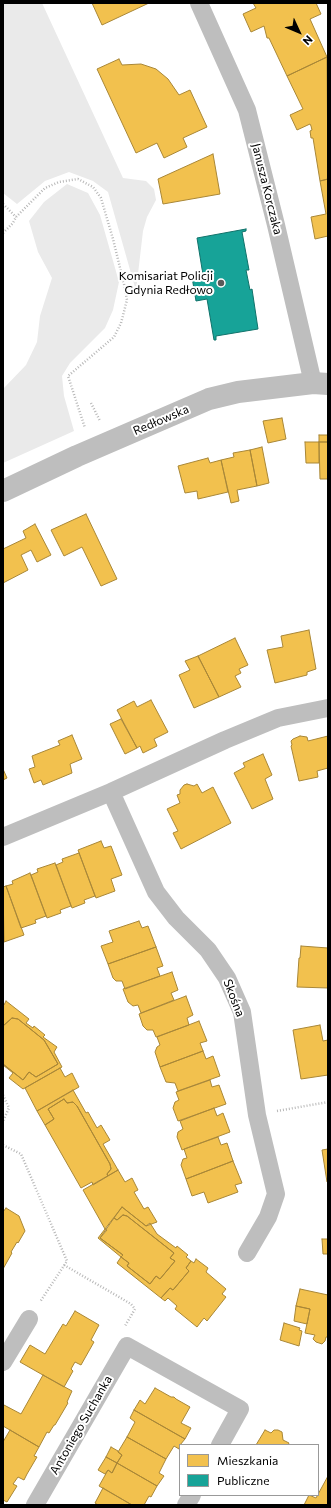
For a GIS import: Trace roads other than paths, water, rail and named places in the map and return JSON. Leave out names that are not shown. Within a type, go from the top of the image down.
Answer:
[{"type":"street","name":"Janusza Korczaka","points":[[199,3],[247,110],[276,225],[320,383]]},
{"type":"street","name":"Redłowska","points":[[3,491],[77,456],[210,399],[238,392],[320,383]]},
{"type":"street","points":[[3,837],[111,792],[225,740],[278,718],[328,708]]},
{"type":"street","name":"Skośna","points":[[111,792],[156,892],[176,918],[208,950],[227,978],[242,1012],[257,1115],[276,1194],[268,1217],[247,1253]]},
{"type":"street","points":[[3,1362],[29,1319]]},
{"type":"street","name":"Antoniego Suchanka","points":[[35,1505],[127,1346],[240,1409],[221,1444]]},
{"type":"street","points":[[186,1505],[191,1496]]},
{"type":"place","name":"Komisariat Policji Gdynia Redłowo","points":[[221,283]]}]
